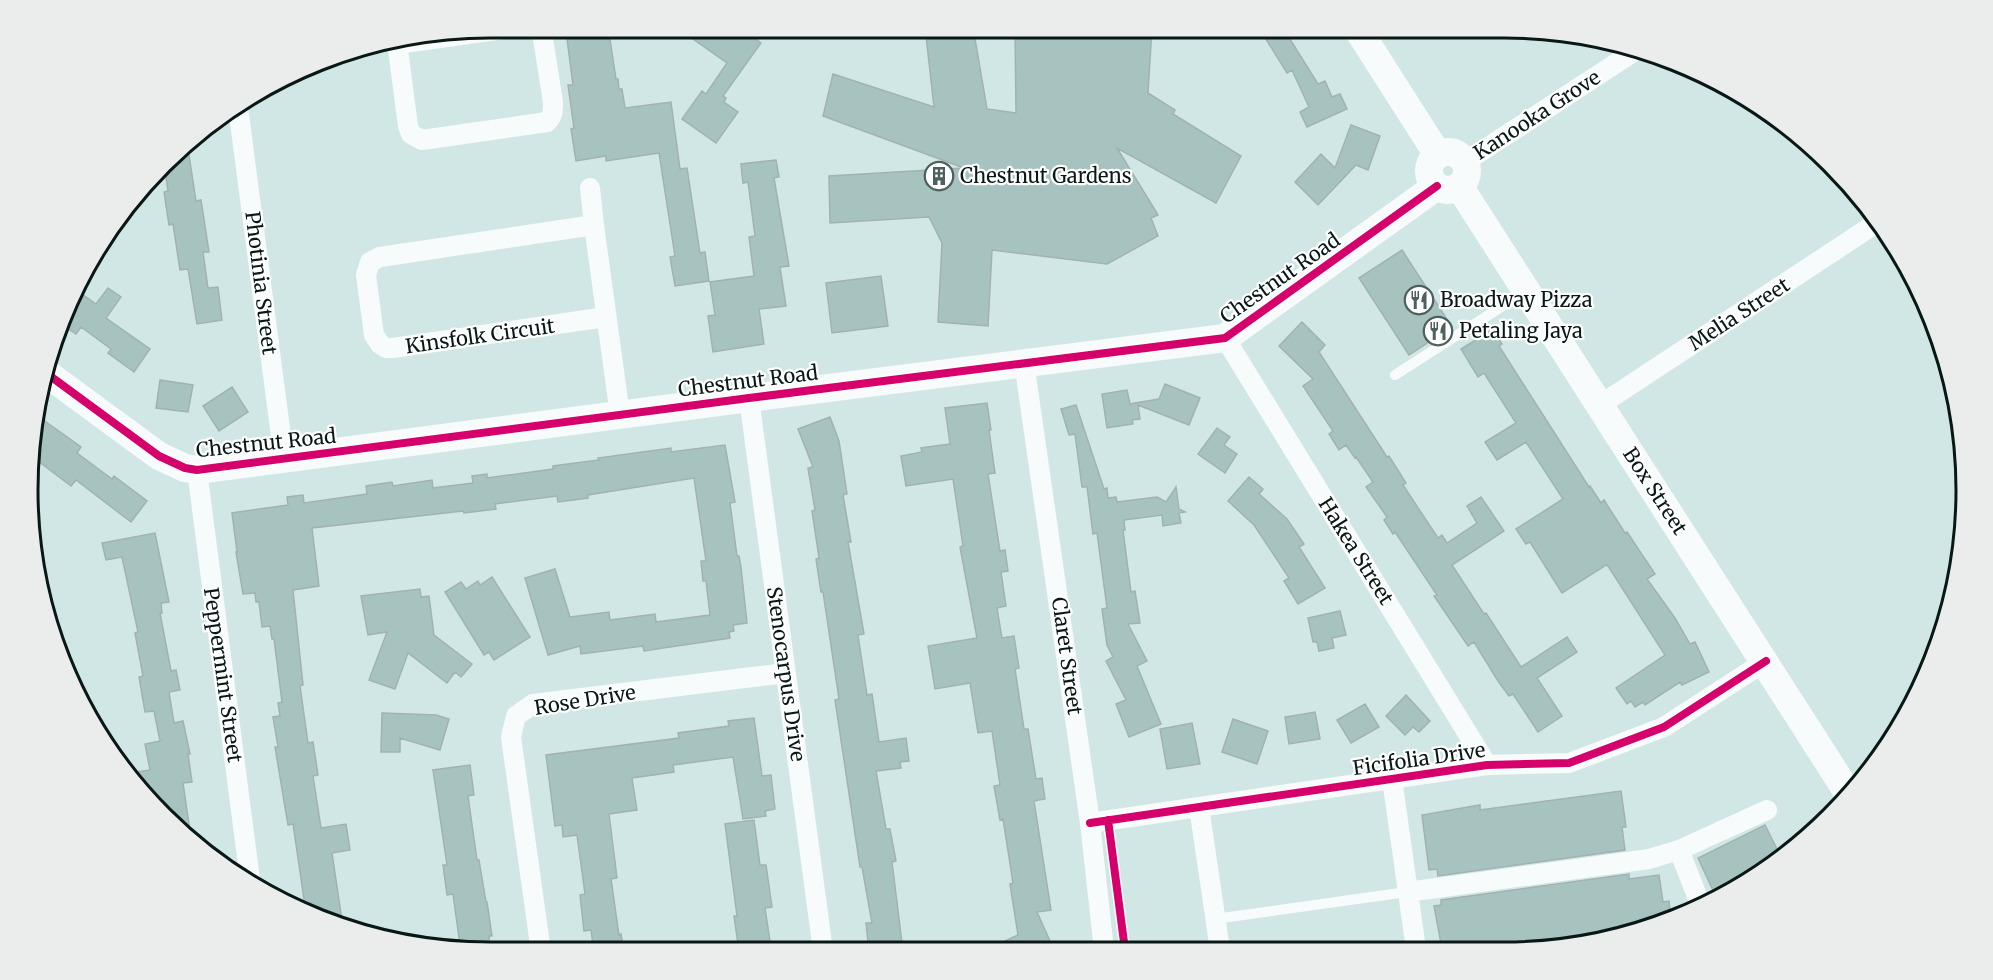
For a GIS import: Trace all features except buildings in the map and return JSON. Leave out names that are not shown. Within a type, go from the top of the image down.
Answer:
[{"type":"street","points":[[398,47],[408,126],[411,134],[422,140],[547,122],[553,111],[553,102],[543,38]]},
{"type":"street","points":[[1363,38],[1438,155],[1429,169],[1432,181],[1454,178]]},
{"type":"street","name":"Kanooka Grove","points":[[1454,178],[1628,56]]},
{"type":"street","name":"Photinia Street","points":[[239,114],[284,459]]},
{"type":"street","name":"Box Street","points":[[1454,178],[1766,661],[1844,787]]},
{"type":"street","name":"Chestnut Road","points":[[52,377],[159,456],[185,468],[197,470],[1225,338],[1454,178]]},
{"type":"street","points":[[590,188],[620,415]]},
{"type":"street","name":"Kinsfolk Circuit","points":[[594,225],[380,257],[370,262],[366,275],[374,335],[380,345],[386,348],[606,317]]},
{"type":"street","name":"Melia Street","points":[[1600,405],[1870,227]]},
{"type":"street","name":"Hakea Street","points":[[1225,338],[1487,765]]},
{"type":"street","name":"Claret Street","points":[[1024,362],[1090,823],[1103,942]]},
{"type":"street","name":"Stenocarpus Drive","points":[[748,398],[822,942]]},
{"type":"street","name":"Peppermint Street","points":[[197,470],[249,872]]},
{"type":"street","name":"Ficifolia Drive","points":[[1090,823],[1487,765],[1569,764],[1664,727],[1766,661]]},
{"type":"street","name":"Rose Drive","points":[[540,942],[511,737],[516,716],[533,704],[786,673]]},
{"type":"street","points":[[1392,778],[1415,942]]},
{"type":"street","points":[[1199,807],[1219,942]]},
{"type":"street","points":[[1407,892],[1649,859],[1679,850],[1767,810]]},
{"type":"street","points":[[1679,850],[1698,898]]},
{"type":"lane","points":[[1395,375],[1526,290]]},
{"type":"lane","points":[[1215,919],[1407,892]]},
{"type":"cycle path","points":[[52,377],[159,456],[185,468],[197,470],[1225,338],[1437,186]]},
{"type":"cycle path","points":[[1090,823],[1487,765],[1569,763],[1664,727],[1766,661]]},
{"type":"cycle path","points":[[1108,820],[1124,942]]},
{"type":"place","name":"Chestnut Gardens","points":[[939,176]]},
{"type":"place","name":"Broadway Pizza","points":[[1419,300]]},
{"type":"place","name":"Petaling Jaya","points":[[1438,331]]}]
